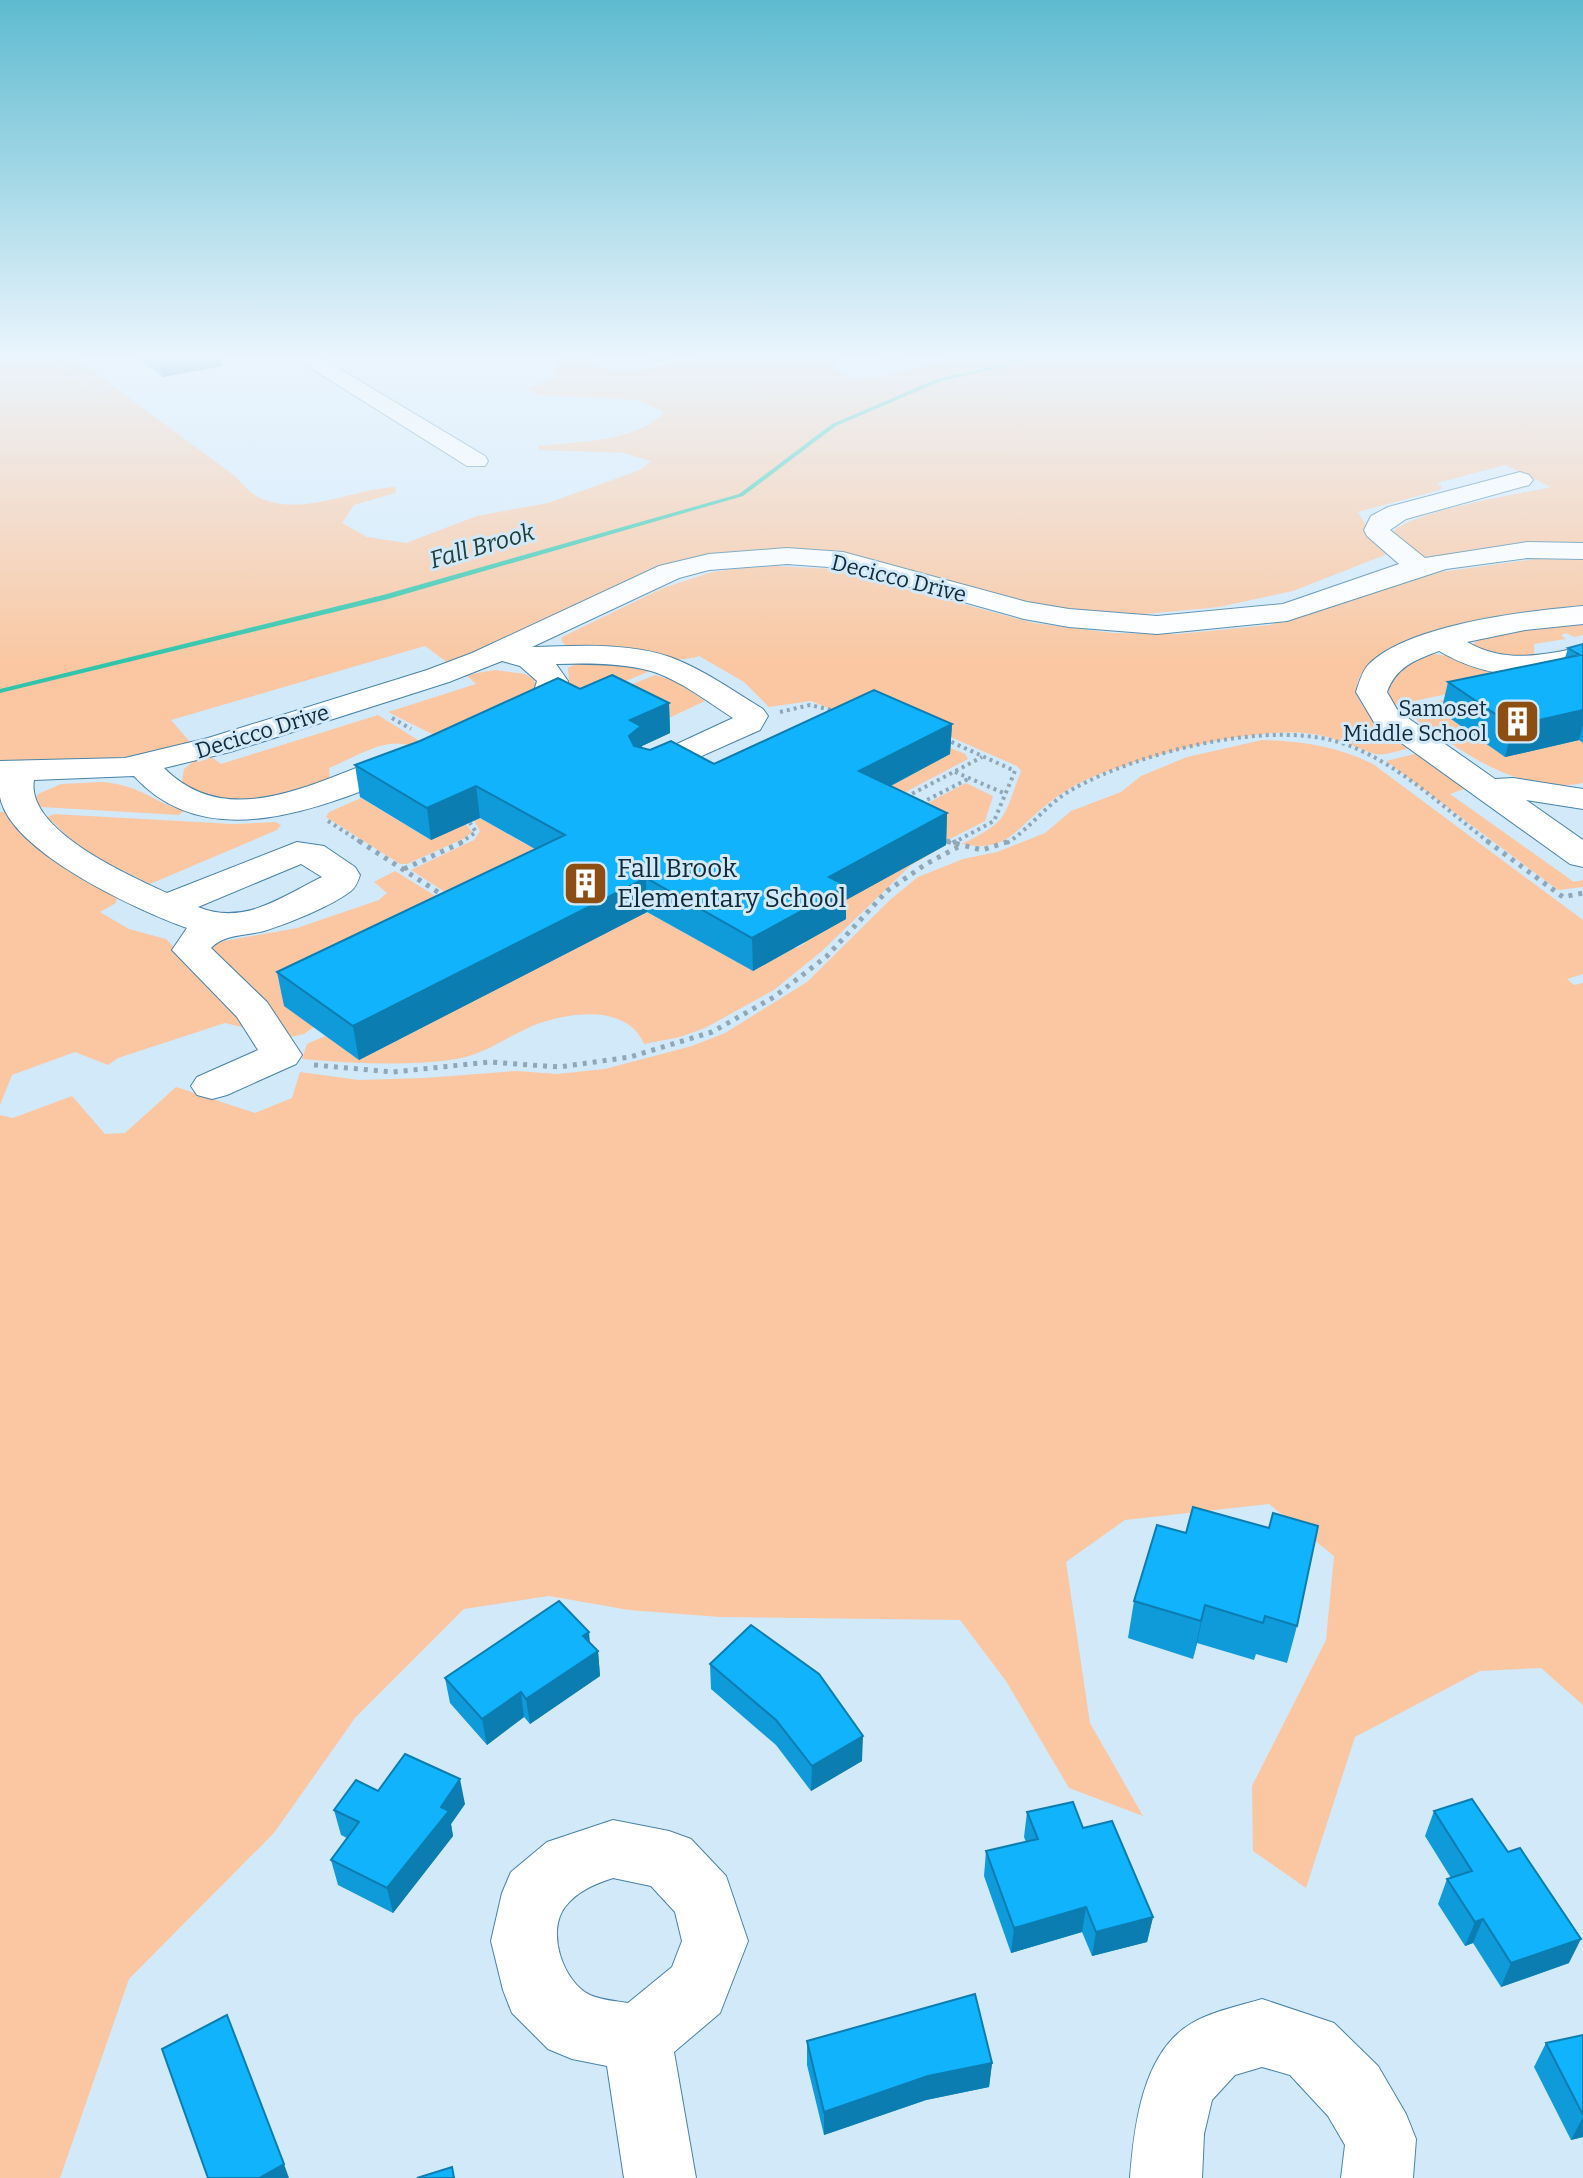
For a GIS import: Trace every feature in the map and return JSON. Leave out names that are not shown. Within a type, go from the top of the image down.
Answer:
[{"type":"street","points":[[472,459],[476,461]]},
{"type":"street","points":[[1420,567],[1380,536],[1377,530],[1380,522],[1397,513],[1520,480]]},
{"type":"street","name":"Decicco Drive","points":[[10,771],[142,765],[216,746],[200,730],[418,662],[432,663],[447,673],[506,654],[669,572],[709,562],[787,556],[843,560],[1024,610],[1069,618],[1157,625],[1287,612],[1420,567],[1487,553],[1583,551]]},
{"type":"street","points":[[1583,615],[1541,618],[1407,651],[1382,666],[1370,684],[1370,693],[1386,717],[1583,856]]},
{"type":"street","points":[[1442,640],[1481,662],[1508,667],[1532,667],[1583,656]]},
{"type":"street","points":[[506,654],[591,654],[657,663],[683,674],[752,718],[749,723],[650,769]]},
{"type":"street","points":[[482,729],[535,706],[553,689],[550,674],[506,654]]},
{"type":"street","points":[[142,765],[166,788],[192,801],[217,806],[261,807],[311,798],[428,742]]},
{"type":"street","points":[[10,771],[18,800],[46,837],[66,854],[139,894],[219,926]]},
{"type":"street","points":[[1489,789],[1513,788],[1583,799]]},
{"type":"street","points":[[168,906],[297,853],[311,854],[342,875],[339,883],[249,923],[219,926],[196,939],[191,950],[259,1017],[281,1055],[276,1060],[212,1086]]},
{"type":"street","points":[[1166,2178],[1169,2134],[1182,2082],[1214,2048],[1262,2033],[1310,2047],[1353,2091],[1381,2139],[1377,2178]]},
{"type":"street","points":[[637,2039],[660,2178]]},
{"type":"path","points":[[752,718],[810,705],[824,710],[844,711]]},
{"type":"path","points":[[384,713],[428,742]]},
{"type":"path","points":[[934,734],[1015,771],[994,821],[952,844]]},
{"type":"path","points":[[934,835],[952,844],[982,850],[1006,843],[1031,827],[1062,796],[1116,770],[1233,741],[1305,735],[1332,739],[1376,758],[1563,897],[1583,893]]},
{"type":"path","points":[[894,803],[983,756]]},
{"type":"path","points":[[954,772],[1006,794]]},
{"type":"path","points":[[920,804],[970,778]]},
{"type":"path","points":[[318,814],[449,899]]},
{"type":"path","points":[[403,869],[469,839],[476,832],[470,823]]},
{"type":"path","points":[[276,1060],[393,1072],[490,1062],[559,1067],[630,1057],[675,1044],[712,1032],[774,997],[827,956],[887,891],[959,846]]},
{"type":"shaded area","points":[[0,459],[212,459],[255,495],[274,503],[292,505],[396,487],[395,493],[354,505],[342,523],[367,537],[406,543],[477,516],[548,503],[640,470],[651,461],[643,459],[1583,459],[1583,546],[1485,548],[1429,557],[1420,556],[1391,533],[1442,510],[1551,487],[1505,465],[1437,483],[1442,487],[1440,490],[1358,512],[1371,534],[1390,553],[1293,591],[1219,607],[1145,614],[1095,613],[1029,603],[837,552],[735,552],[676,562],[632,578],[456,663],[448,663],[425,646],[171,720],[190,742],[133,757],[0,761]]},
{"type":"shaded area","points":[[1536,559],[1583,560],[1583,609],[1385,653],[1367,667],[1359,680],[1357,692],[1362,704],[1383,727],[1411,748],[1375,754],[1333,738],[1305,733],[1257,734],[1205,743],[1130,763],[1083,781],[1052,800],[1009,837],[977,846],[962,844],[989,830],[1007,809],[1021,771],[1017,766],[909,719],[828,708],[811,701],[769,707],[744,682],[699,656],[687,659],[654,658],[566,646],[561,640],[663,588],[712,572],[734,569],[775,566],[832,569],[1034,623],[1113,633],[1178,634],[1270,625],[1441,572]]},
{"type":"shaded area","points":[[1583,621],[1583,635],[1574,637],[1566,633],[1561,635],[1566,639],[1534,644],[1534,656],[1513,662],[1472,646],[1477,640],[1553,623]]},
{"type":"shaded area","points":[[1434,654],[1449,656],[1490,672],[1517,676],[1511,681],[1394,705],[1390,696],[1393,679],[1407,665]]},
{"type":"shaded area","points":[[592,661],[650,671],[568,705],[568,668]]},
{"type":"shaded area","points":[[495,670],[525,674],[534,679],[538,693],[434,735],[388,712],[476,684],[466,675]]},
{"type":"shaded area","points":[[655,675],[676,681],[705,701],[654,725],[566,711]]},
{"type":"shaded area","points":[[1551,677],[1442,712],[1466,730],[1463,731],[1467,734],[1455,738],[1443,738],[1432,732],[1411,711],[1424,704]]},
{"type":"shaded area","points":[[378,715],[421,742],[410,746],[390,744],[369,750],[329,768],[330,780],[272,799],[244,801],[208,797],[182,781],[184,769],[198,758],[210,756],[221,764]]},
{"type":"shaded area","points":[[925,737],[965,754],[968,759],[866,813],[849,807]]},
{"type":"shaded area","points":[[1473,738],[1583,739],[1583,783],[1549,785],[1514,777],[1452,744]]},
{"type":"shaded area","points":[[1262,740],[1319,746],[1373,764],[1583,920],[1583,974],[1567,979],[1574,985],[1583,983],[1583,1705],[1541,1668],[1480,1671],[1355,1737],[1306,1888],[1253,1851],[1252,1786],[1326,1640],[1334,1556],[1269,1504],[1125,1520],[1066,1562],[1090,1723],[1143,1816],[1069,1788],[1006,1681],[960,1620],[720,1617],[629,1610],[549,1596],[464,1609],[355,1718],[274,1833],[129,1979],[60,2178],[0,2178],[0,1115],[13,1118],[72,1096],[105,1134],[125,1133],[176,1087],[255,1113],[292,1098],[300,1072],[359,1080],[516,1071],[557,1074],[605,1069],[692,1046],[725,1033],[807,982],[891,899],[918,877],[1045,833],[1071,811],[1121,792],[1141,776],[1187,757]]},
{"type":"shaded area","points":[[1419,753],[1467,788],[1450,794],[1574,882],[1583,880],[1583,887],[1558,890],[1386,761]]},
{"type":"shaded area","points":[[102,782],[127,786],[184,811],[179,815],[41,807],[35,802],[38,794],[61,784]]},
{"type":"shaded area","points":[[966,783],[993,796],[985,821],[946,841],[899,818]]},
{"type":"shaded area","points":[[361,798],[431,840],[466,824],[472,832],[407,864],[400,864],[326,817],[329,812]]},
{"type":"shaded area","points":[[0,812],[5,812],[28,839],[55,861],[117,895],[116,903],[100,912],[129,929],[166,939],[254,1030],[225,1023],[118,1058],[108,1065],[75,1052],[12,1075],[0,1105]]},
{"type":"shaded area","points":[[54,814],[233,824],[276,822],[281,825],[277,830],[150,884],[85,852],[47,817]]},
{"type":"shaded area","points":[[480,818],[529,846],[569,828],[476,912],[411,870],[474,840],[480,831],[474,821]]},
{"type":"shaded area","points":[[946,845],[910,866],[822,951],[774,990],[705,1028],[680,1037],[644,1044],[626,1023],[613,1017],[583,1015],[540,1023],[479,1053],[456,1059],[398,1064],[302,1059],[307,1044],[325,1036],[647,912],[753,971],[791,944],[797,948],[805,943],[800,940],[785,886]]},
{"type":"shaded area","points":[[395,871],[468,916],[304,1034],[286,1038],[207,954],[213,943],[297,928],[379,900],[387,893],[374,882]]},
{"type":"building","points":[[1583,644],[1583,710],[1513,726],[1448,682],[1580,655],[1568,648]]},
{"type":"building","points":[[612,675],[669,703],[630,720],[641,726],[629,736],[634,746],[650,750],[671,741],[714,764],[874,690],[952,724],[859,771],[947,813],[829,877],[847,886],[752,938],[646,878],[353,1026],[277,972],[565,835],[476,786],[427,808],[355,765],[420,741],[558,678],[580,689]]},
{"type":"building","points":[[1193,1507],[1269,1528],[1273,1513],[1318,1526],[1297,1626],[1265,1616],[1263,1623],[1205,1605],[1201,1621],[1134,1601],[1157,1525],[1186,1533]]},
{"type":"building","points":[[559,1601],[589,1632],[583,1636],[598,1651],[526,1699],[521,1692],[482,1719],[445,1678]]},
{"type":"building","points":[[751,1625],[819,1674],[863,1736],[812,1766],[776,1720],[710,1664]]},
{"type":"building","points":[[405,1754],[460,1779],[441,1807],[449,1811],[387,1888],[331,1860],[359,1822],[334,1810],[356,1780],[378,1791]]},
{"type":"building","points":[[1472,1799],[1508,1852],[1520,1848],[1581,1939],[1511,1963],[1483,1919],[1475,1922],[1447,1879],[1472,1871],[1434,1811]]},
{"type":"building","points":[[1073,1802],[1083,1828],[1112,1821],[1153,1917],[1096,1932],[1086,1907],[1014,1928],[986,1851],[1038,1839],[1027,1812]]},
{"type":"building","points":[[975,1994],[992,2063],[928,2076],[824,2112],[807,2041]]},
{"type":"building","points":[[227,2015],[284,2164],[259,2178],[208,2178],[162,2049]]},
{"type":"building","points":[[1583,2035],[1583,2115],[1546,2043]]},
{"type":"building","points":[[452,2167],[454,2178],[417,2178]]},
{"type":"waterway","name":"Fall Brook","points":[[0,691],[385,597],[741,495],[789,459]]},
{"type":"place","name":"Samoset Middle School","points":[[1518,721]]},
{"type":"place","name":"Fall Brook Elementary School","points":[[586,883]]}]
